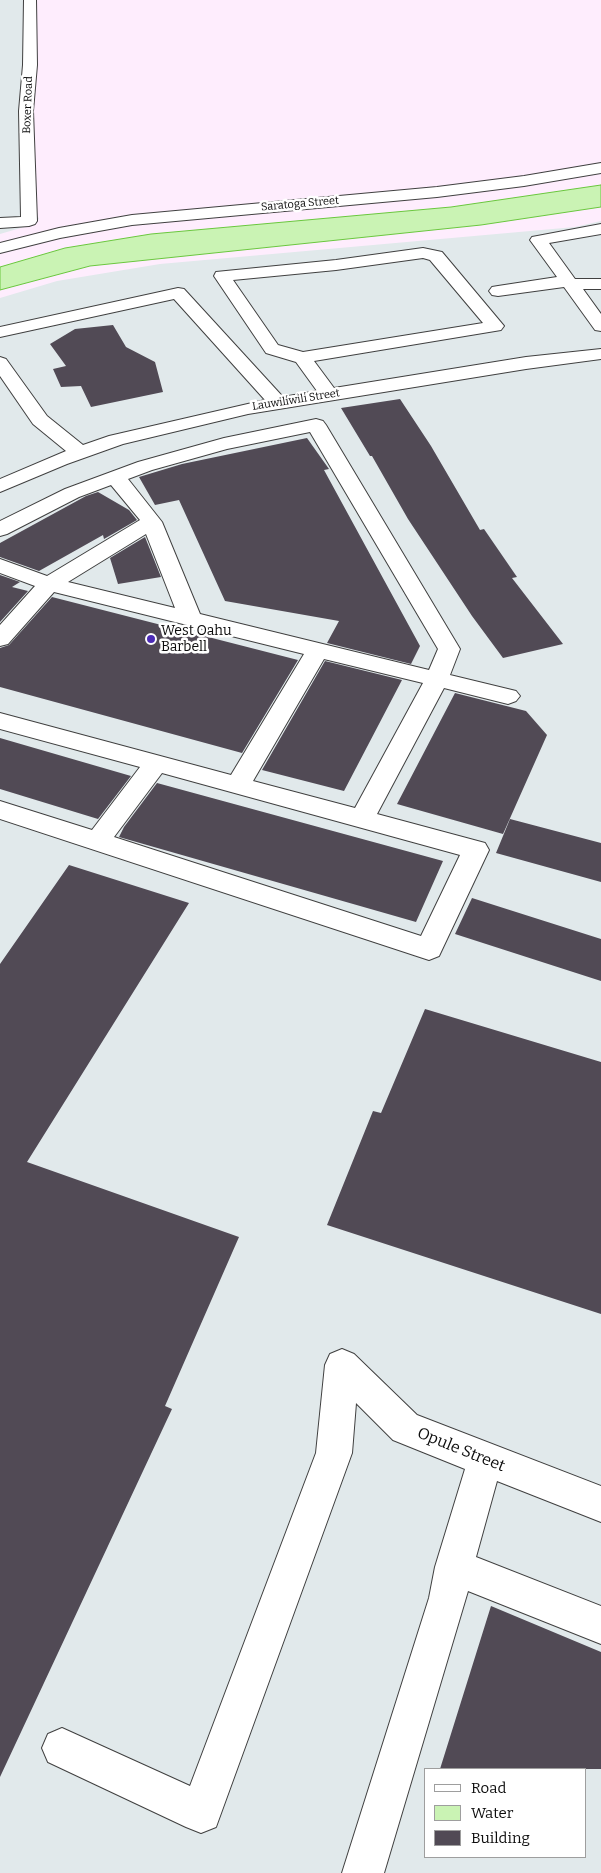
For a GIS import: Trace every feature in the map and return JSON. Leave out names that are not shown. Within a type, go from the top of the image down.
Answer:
[{"type":"street","name":"Boxer Road","points":[[29,216],[26,111],[30,65],[30,0]]},
{"type":"street","name":"Saratoga Street","points":[[0,248],[59,233],[132,220],[437,192],[524,181],[601,168]]},
{"type":"street","points":[[0,212],[29,216]]},
{"type":"street","points":[[0,224],[29,216]]},
{"type":"street","points":[[601,229],[538,240],[601,326]]},
{"type":"street","points":[[422,253],[436,256],[495,326],[464,332],[302,358],[272,349],[222,276],[422,253]]},
{"type":"street","points":[[498,291],[570,283],[601,284]]},
{"type":"street","points":[[0,332],[178,293],[278,403]]},
{"type":"street","points":[[464,332],[482,357]]},
{"type":"street","name":"Lauwiliwili Street","points":[[0,486],[116,440],[248,408],[329,395],[482,357],[601,354]]},
{"type":"street","points":[[302,358],[329,395]]},
{"type":"street","points":[[0,363],[40,420],[81,453]]},
{"type":"street","points":[[0,530],[72,493],[145,466],[224,444],[316,425],[449,649],[437,679],[362,819]]},
{"type":"street","points":[[115,477],[152,522],[191,620]]},
{"type":"street","points":[[0,639],[49,584],[152,522]]},
{"type":"street","points":[[0,565],[49,584],[508,696]]},
{"type":"street","points":[[238,785],[318,650]]},
{"type":"street","points":[[0,721],[476,850],[429,949],[0,810]]},
{"type":"street","points":[[97,842],[156,763]]},
{"type":"street","name":"Opule Street","points":[[62,1748],[201,1812],[334,1453],[342,1365],[405,1428],[601,1504]]},
{"type":"street","points":[[363,1873],[448,1598],[454,1567],[485,1460]]},
{"type":"street","points":[[454,1567],[601,1625]]},
{"type":"shaded area","points":[[0,0],[29,0],[34,208],[39,219],[31,225],[0,234]]},
{"type":"shaded area","points":[[601,221],[601,1873],[0,1873],[0,298],[57,281],[160,264],[575,227]]},
{"type":"water","points":[[601,185],[601,207],[481,225],[90,266],[0,290],[0,267],[65,248],[151,234],[451,207]]},
{"type":"building","points":[[113,325],[126,347],[155,362],[163,392],[91,407],[81,386],[61,387],[53,369],[66,366],[50,344],[75,329]]},
{"type":"building","points":[[400,399],[431,446],[480,530],[484,529],[517,577],[512,578],[563,644],[503,658],[472,616],[408,519],[372,456],[370,456],[341,408]]},
{"type":"building","points":[[307,438],[329,469],[324,470],[420,646],[411,664],[327,643],[339,621],[225,601],[179,500],[155,505],[139,477],[182,464]]},
{"type":"building","points":[[98,492],[129,510],[137,520],[104,539],[103,535],[39,571],[0,557],[0,543],[86,496]]},
{"type":"building","points":[[145,537],[161,577],[118,584],[110,558]]},
{"type":"building","points":[[0,575],[20,582],[12,587],[28,591],[0,622]]},
{"type":"building","points":[[52,597],[298,660],[242,753],[0,687],[0,648],[9,645]]},
{"type":"building","points":[[325,661],[402,680],[344,791],[262,770]]},
{"type":"building","points":[[455,693],[526,711],[547,735],[503,834],[397,804]]},
{"type":"building","points":[[0,738],[131,776],[98,819],[0,789]]},
{"type":"building","points":[[157,783],[443,861],[416,922],[119,837],[124,827]]},
{"type":"building","points":[[510,819],[601,843],[601,882],[496,853]]},
{"type":"building","points":[[69,865],[189,903],[27,1162],[239,1237],[165,1406],[172,1409],[0,1777],[0,964]]},
{"type":"building","points":[[472,898],[601,939],[601,981],[455,934]]},
{"type":"building","points":[[425,1009],[601,1062],[601,1314],[327,1225],[373,1111],[381,1113]]},
{"type":"building","points":[[491,1606],[601,1652],[601,1769],[440,1768]]},
{"type":"place","name":"West Oahu Barbell","points":[[151,639]]}]
